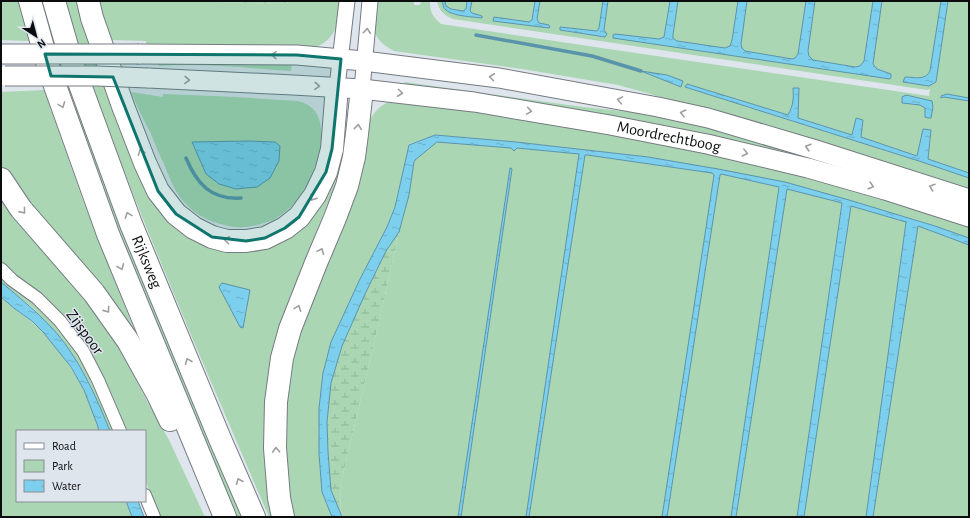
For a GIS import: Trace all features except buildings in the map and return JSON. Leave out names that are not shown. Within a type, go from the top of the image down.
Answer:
[{"type":"highway","name":"Rijksweg","points":[[30,1],[49,69],[108,234],[224,513]]},
{"type":"highway","name":"Rijksweg","points":[[54,1],[71,60],[131,224],[254,517]]},
{"type":"highway","points":[[88,1],[92,18],[145,163],[158,191],[176,214],[194,228],[212,238],[227,241],[246,241],[265,238],[285,228],[300,217],[315,195],[326,172],[332,149],[337,87]]},
{"type":"highway","points":[[283,517],[279,498],[275,448],[276,402],[282,358],[290,329],[347,186],[354,157],[362,89]]},
{"type":"highway","points":[[1,179],[21,209],[94,293],[128,341],[158,395],[205,494],[224,513]]},
{"type":"main road","name":"Moordrechtboog","points":[[1,54],[297,55],[498,78],[658,107],[708,118],[775,137],[969,199]]},
{"type":"main road","name":"Moordrechtboog","points":[[3,76],[97,76],[337,87],[474,102],[610,125],[707,144],[808,168],[885,190],[969,217]]},
{"type":"street","points":[[337,87],[347,1]]},
{"type":"street","points":[[362,89],[370,1]]},
{"type":"street","name":"Zijspoor","points":[[1,269],[12,280],[37,298],[60,321],[83,351],[98,380],[120,430]]},
{"type":"street","points":[[146,497],[154,517]]},
{"type":"highlighted area","points":[[45,54],[297,55],[341,59],[332,149],[326,172],[299,217],[285,228],[265,238],[246,241],[212,237],[176,214],[158,191],[113,77],[51,76]]},
{"type":"green space","points":[[1,1],[18,1],[29,41],[1,40]]},
{"type":"green space","points":[[38,1],[45,1],[246,517],[235,517],[146,307],[67,94]]},
{"type":"green space","points":[[65,1],[78,1],[175,225],[270,246],[342,133],[347,135],[342,160],[333,190],[295,285],[283,339],[278,517],[269,517],[159,258],[93,88]]},
{"type":"green space","points":[[98,1],[213,1],[281,4],[292,1],[340,1],[337,23],[332,35],[328,40],[314,48],[211,48],[146,45],[146,41],[111,40]]},
{"type":"green space","points":[[213,1],[292,1],[281,4]]},
{"type":"green space","points":[[374,1],[414,1],[414,5],[420,5],[421,1],[430,1],[432,14],[441,24],[929,96],[930,89],[927,90],[453,19],[442,12],[437,1],[442,1],[445,9],[452,13],[482,18],[482,16],[470,11],[472,1],[535,1],[532,20],[529,22],[494,17],[549,25],[539,23],[537,19],[540,1],[603,1],[599,28],[597,32],[560,27],[560,30],[605,37],[604,30],[608,1],[670,1],[664,37],[660,40],[615,34],[891,74],[877,69],[873,64],[882,1],[941,1],[930,71],[922,77],[905,77],[903,82],[929,86],[936,82],[948,1],[969,1],[969,98],[947,94],[941,98],[944,97],[969,101],[969,173],[928,159],[931,130],[923,129],[917,156],[861,137],[863,120],[856,118],[852,135],[798,118],[798,88],[793,88],[793,102],[788,115],[687,84],[686,87],[969,178],[969,192],[618,85],[522,69],[394,51],[380,41],[376,36],[373,24]]},
{"type":"green space","points":[[445,1],[467,1],[466,9],[463,11],[451,9],[446,6]]},
{"type":"green space","points":[[678,1],[738,1],[730,46],[725,48],[677,41],[673,38]]},
{"type":"green space","points":[[747,1],[806,1],[798,54],[795,58],[792,59],[745,51],[742,48],[741,44]]},
{"type":"green space","points":[[815,1],[873,1],[864,61],[860,66],[855,67],[813,60],[809,56],[808,51]]},
{"type":"green space","points":[[158,61],[292,61],[291,71],[208,65],[159,66]]},
{"type":"green space","points":[[405,82],[583,107],[679,117],[905,184],[404,87]]},
{"type":"green space","points":[[44,90],[84,203],[150,370],[1,169],[1,92]]},
{"type":"green space","points":[[131,92],[163,97],[163,94],[297,101],[310,106],[318,116],[321,128],[321,141],[318,156],[308,183],[296,201],[281,215],[273,220],[250,226],[235,227],[219,224],[204,218],[194,212],[182,200],[176,190]],"holes":[[[249,141],[275,142],[280,146],[236,189],[219,184],[206,174],[192,143]]]},
{"type":"green space","points":[[394,100],[586,126],[814,177],[969,225],[969,238],[914,219],[785,183],[648,157],[516,142],[435,135],[409,144],[395,207],[387,227],[360,279],[323,373],[319,408],[319,454],[322,492],[332,517],[292,517],[285,462],[287,400],[292,363],[300,330],[359,186],[366,152],[369,123],[378,108]]},
{"type":"green space","points":[[437,142],[511,148],[514,151],[517,148],[580,154],[526,517],[461,517],[512,169],[458,517],[342,517],[340,487],[399,232],[409,195],[414,162]]},
{"type":"green space","points":[[585,155],[712,173],[714,175],[662,517],[529,517]]},
{"type":"green space","points":[[721,174],[779,187],[731,517],[667,517],[719,175]]},
{"type":"green space","points":[[787,189],[842,202],[797,517],[736,517]]},
{"type":"green space","points":[[1,195],[102,318],[169,440],[205,517],[160,517],[146,482],[146,430],[125,430],[101,373],[1,264]]},
{"type":"green space","points":[[851,206],[906,222],[866,517],[804,517]]},
{"type":"green space","points":[[918,226],[969,245],[969,517],[873,517]]},
{"type":"green space","points":[[399,232],[340,487],[341,514],[331,490],[328,452],[327,422],[331,383],[342,346],[365,294],[386,251]]},
{"type":"green space","points":[[1,275],[35,303],[67,337],[92,375],[114,430],[110,430],[90,384],[61,338],[33,308],[1,282]]},
{"type":"green space","points":[[1,297],[29,319],[54,345],[64,358],[82,386],[95,416],[99,430],[16,430],[16,502],[126,502],[132,517],[1,517]]},
{"type":"water","points":[[442,1],[445,1],[446,6],[451,9],[463,11],[466,9],[467,1],[472,1],[470,11],[482,16],[482,18],[453,14],[444,8]]},
{"type":"water","points":[[535,1],[540,1],[537,19],[539,23],[549,25],[549,28],[493,21],[494,17],[529,22],[532,20]]},
{"type":"water","points":[[603,1],[608,1],[604,30],[607,34],[605,37],[560,30],[560,27],[597,31],[599,28]]},
{"type":"water","points":[[670,1],[678,1],[673,35],[673,38],[677,41],[725,48],[730,46],[738,1],[747,1],[741,44],[742,48],[745,51],[792,59],[798,54],[806,1],[815,1],[808,51],[809,56],[813,60],[855,67],[860,66],[864,61],[873,1],[882,1],[873,64],[877,69],[891,74],[891,77],[890,79],[613,38],[613,35],[615,34],[659,39],[664,37]]},
{"type":"water","points":[[941,1],[948,1],[936,82],[929,86],[903,82],[905,77],[922,77],[930,71]]},
{"type":"water","points":[[641,71],[667,75],[683,81],[681,87]]},
{"type":"water","points":[[687,84],[788,115],[793,102],[793,88],[799,88],[798,118],[852,135],[856,118],[863,120],[861,137],[917,156],[923,129],[931,130],[928,159],[969,173],[969,178],[685,87]]},
{"type":"water","points":[[947,94],[969,98],[969,101],[944,97],[941,98],[941,96]]},
{"type":"water","points":[[906,95],[932,101],[933,107],[931,118],[925,117],[925,108],[920,105],[902,103],[902,97]]},
{"type":"water","points":[[435,135],[516,142],[648,157],[718,169],[785,182],[935,226],[969,238],[969,245],[918,226],[873,517],[866,517],[906,222],[851,206],[804,517],[797,517],[842,203],[787,189],[736,517],[731,517],[779,187],[720,175],[667,517],[662,517],[714,175],[712,173],[585,155],[529,517],[526,517],[579,154],[517,148],[514,151],[511,148],[437,142],[414,162],[409,195],[399,232],[386,251],[365,294],[342,346],[331,383],[327,422],[331,490],[342,517],[332,517],[322,492],[319,454],[319,408],[323,373],[331,342],[360,279],[387,227],[395,207],[409,145]]},
{"type":"water","points":[[192,142],[275,142],[280,146],[279,161],[270,178],[257,187],[236,189],[219,184],[206,174]]},
{"type":"water","points":[[510,168],[512,169],[461,517],[458,517]]},
{"type":"water","points":[[1,282],[40,315],[65,343],[88,382],[110,430],[99,430],[84,390],[71,367],[43,332],[32,321],[1,297]]},
{"type":"water","points":[[222,283],[250,290],[243,328],[240,327],[219,287]]},
{"type":"water","points":[[126,502],[138,502],[144,517],[132,517]]},
{"type":"waterway","points":[[476,35],[592,56],[641,71]]},
{"type":"waterway","points":[[186,158],[195,176],[206,188],[221,196],[241,198]]}]
